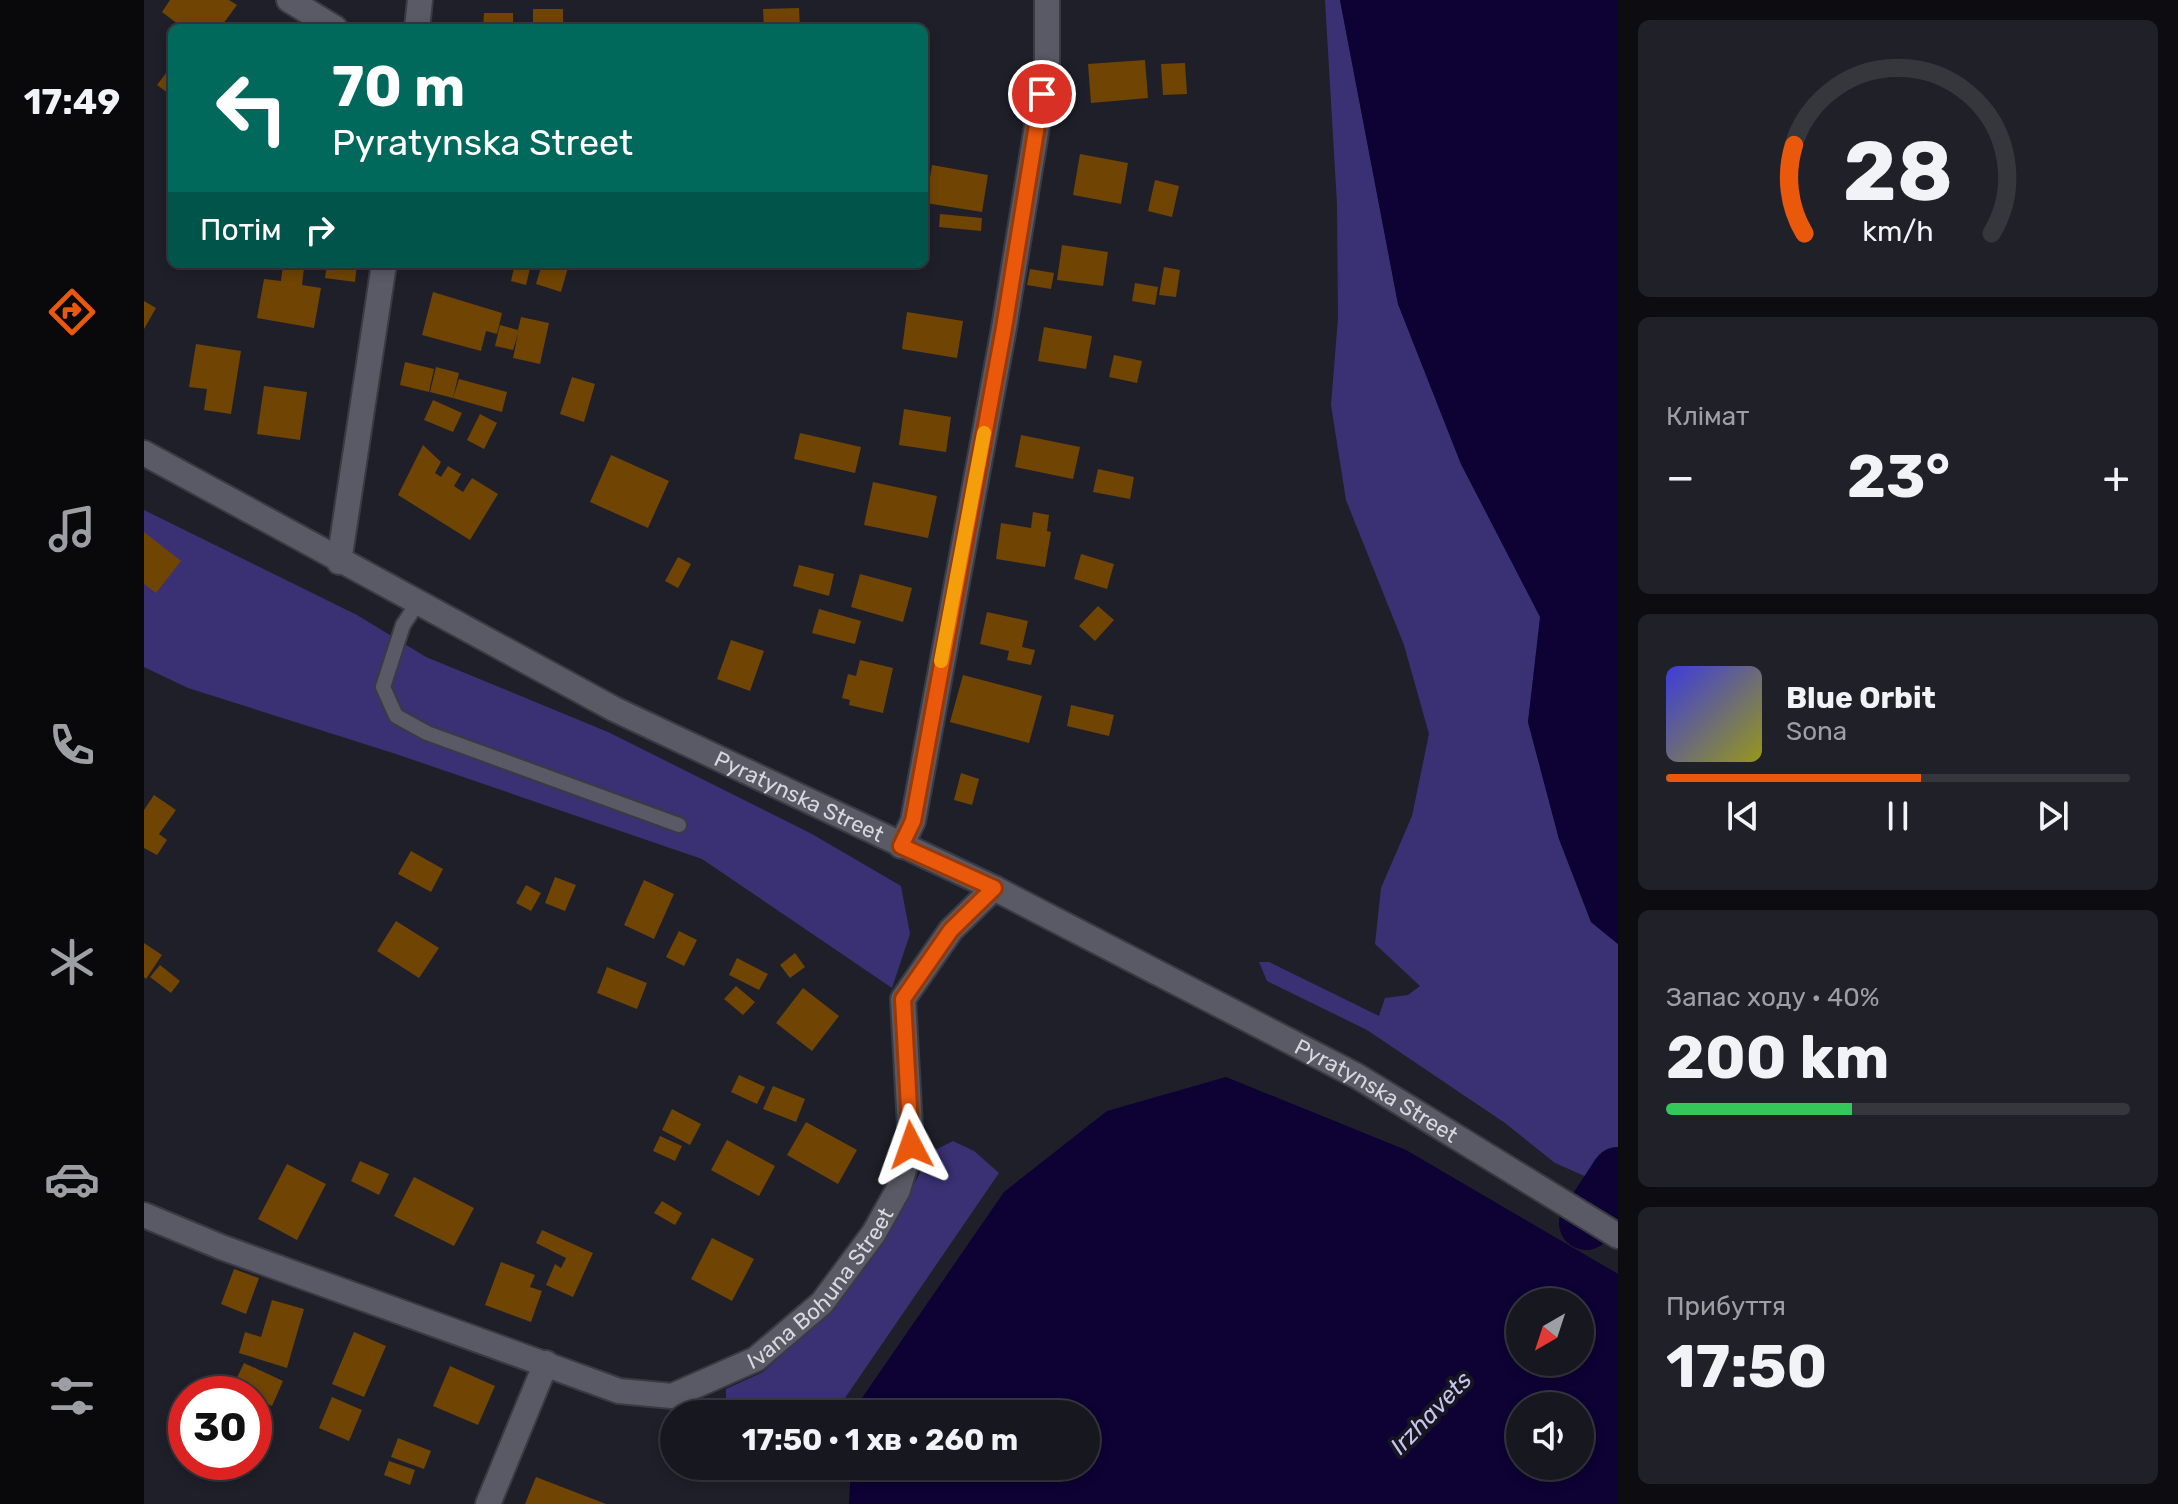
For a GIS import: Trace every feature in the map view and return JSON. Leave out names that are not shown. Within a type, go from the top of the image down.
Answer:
[{"type":"street","points":[[289,0],[328,24]]},
{"type":"street","points":[[417,24],[420,0]]},
{"type":"street","points":[[901,846],[913,821],[1004,328],[1047,65],[1047,0]]},
{"type":"street","points":[[339,562],[383,268]]},
{"type":"street","name":"Pyratynska Street","points":[[144,453],[339,562],[614,709],[994,888],[1357,1076],[1618,1236]]},
{"type":"street","name":"Ivana Bohuna Street","points":[[144,1215],[221,1247],[619,1391],[672,1396],[756,1359],[822,1303],[874,1233],[898,1190],[911,1145],[903,999],[951,930],[994,888]]},
{"type":"street","points":[[488,1504],[546,1363]]},
{"type":"lane","points":[[417,604],[403,625],[383,687],[396,716],[427,733],[679,825]]},
{"type":"shaded area","points":[[1325,0],[1340,0],[1398,304],[1461,464],[1541,617],[1528,722],[1559,839],[1591,922],[1618,944],[1618,1155],[1596,1181],[1555,1163],[1505,1123],[1367,1030],[1267,981],[1259,962],[1269,962],[1379,1016],[1385,998],[1408,995],[1420,986],[1375,944],[1381,888],[1412,816],[1429,734],[1404,645],[1346,500],[1331,405],[1338,318],[1337,204]]},
{"type":"shaded area","points":[[144,510],[357,615],[426,657],[608,732],[812,834],[901,886],[910,934],[892,988],[702,859],[396,754],[188,688],[144,667]]},
{"type":"shaded area","points":[[953,1141],[974,1151],[999,1173],[844,1400],[726,1400],[726,1389],[763,1372],[831,1311],[885,1239],[931,1152]]},
{"type":"water","points":[[1340,0],[1618,0],[1618,944],[1591,922],[1559,839],[1528,722],[1540,617],[1461,464],[1398,304]]},
{"type":"water","points":[[1226,1077],[1406,1150],[1618,1274],[1618,1504],[849,1504],[850,1480],[1100,1480],[1100,1400],[861,1400],[1004,1192],[1107,1111]]},
{"type":"building","points":[[170,0],[229,0],[237,5],[223,24],[178,24],[162,12]]},
{"type":"building","points":[[799,8],[800,24],[764,24],[763,9]]},
{"type":"building","points":[[533,9],[563,9],[563,24],[533,24]]},
{"type":"building","points":[[484,13],[513,13],[513,24],[483,24]]},
{"type":"building","points":[[1145,60],[1148,98],[1091,103],[1088,64]]},
{"type":"building","points":[[1185,63],[1187,94],[1163,95],[1161,64]]},
{"type":"building","points":[[168,70],[168,93],[157,85]]},
{"type":"building","points":[[1080,154],[1128,163],[1121,204],[1073,195]]},
{"type":"building","points":[[932,165],[988,175],[982,212],[928,203]]},
{"type":"building","points":[[1155,180],[1179,186],[1172,217],[1148,211]]},
{"type":"building","points":[[940,214],[982,218],[981,231],[939,227]]},
{"type":"building","points":[[1062,245],[1108,252],[1103,286],[1057,280]]},
{"type":"building","points":[[1164,267],[1180,270],[1176,297],[1159,295]]},
{"type":"building","points":[[283,268],[304,268],[302,285],[321,288],[314,328],[257,318],[264,279],[281,281]]},
{"type":"building","points":[[326,268],[357,268],[355,282],[325,278]]},
{"type":"building","points":[[514,268],[530,268],[526,285],[511,281]]},
{"type":"building","points":[[541,268],[568,268],[561,292],[536,284]]},
{"type":"building","points":[[1030,269],[1054,273],[1051,289],[1027,285]]},
{"type":"building","points":[[1135,283],[1158,287],[1155,305],[1132,301]]},
{"type":"building","points":[[433,292],[502,313],[497,334],[486,331],[481,351],[422,335]]},
{"type":"building","points":[[144,301],[156,308],[144,329]]},
{"type":"building","points":[[907,312],[963,321],[957,358],[902,349]]},
{"type":"building","points":[[521,317],[549,323],[540,364],[513,358],[518,334],[513,350],[495,346],[500,325],[518,330]]},
{"type":"building","points":[[1044,327],[1092,336],[1086,369],[1038,361]]},
{"type":"building","points":[[196,344],[241,351],[231,414],[204,410],[207,389],[189,387]]},
{"type":"building","points":[[1114,355],[1142,361],[1137,383],[1109,377]]},
{"type":"building","points":[[405,362],[434,369],[429,392],[400,385]]},
{"type":"building","points":[[436,367],[459,373],[453,398],[430,392]]},
{"type":"building","points":[[572,377],[595,384],[584,422],[560,414]]},
{"type":"building","points":[[459,379],[507,392],[502,412],[453,398]]},
{"type":"building","points":[[264,386],[307,392],[300,440],[257,434]]},
{"type":"building","points":[[433,400],[462,413],[453,432],[424,420]]},
{"type":"building","points":[[904,409],[951,417],[946,452],[899,445]]},
{"type":"building","points":[[480,414],[497,423],[484,449],[467,440]]},
{"type":"building","points":[[800,433],[861,447],[855,473],[794,459]]},
{"type":"building","points":[[1021,435],[1080,447],[1073,479],[1015,467]]},
{"type":"building","points":[[423,445],[441,462],[435,473],[441,477],[448,466],[461,474],[454,486],[463,492],[472,478],[498,494],[470,540],[398,495]]},
{"type":"building","points":[[611,455],[669,481],[648,528],[590,502]]},
{"type":"building","points":[[1098,469],[1134,477],[1130,499],[1093,492]]},
{"type":"building","points":[[873,482],[937,496],[928,538],[864,525]]},
{"type":"building","points":[[1033,512],[1049,515],[1047,531],[1051,532],[1045,567],[996,559],[1001,523],[1031,528]]},
{"type":"building","points":[[144,532],[181,561],[156,593],[144,584]]},
{"type":"building","points":[[1081,554],[1114,564],[1107,589],[1074,579]]},
{"type":"building","points":[[678,557],[691,564],[678,588],[665,581]]},
{"type":"building","points":[[799,565],[834,574],[829,596],[793,586]]},
{"type":"building","points":[[860,574],[912,588],[903,622],[851,607]]},
{"type":"building","points":[[1098,606],[1114,620],[1095,641],[1079,626]]},
{"type":"building","points":[[819,609],[861,621],[855,644],[812,633]]},
{"type":"building","points":[[987,612],[1028,621],[1022,647],[1035,650],[1031,665],[1007,660],[1009,651],[980,644]]},
{"type":"building","points":[[731,640],[764,651],[750,691],[717,679]]},
{"type":"building","points":[[860,660],[893,668],[883,713],[849,705],[850,700],[842,698],[848,674],[856,676]]},
{"type":"building","points":[[963,675],[1042,696],[1029,743],[950,722]]},
{"type":"building","points":[[1071,705],[1114,715],[1109,736],[1067,726]]},
{"type":"building","points":[[961,773],[979,779],[972,805],[954,800]]},
{"type":"building","points":[[154,795],[176,810],[159,834],[167,840],[157,855],[144,848],[144,810]]},
{"type":"building","points":[[411,851],[443,869],[431,892],[398,874]]},
{"type":"building","points":[[555,877],[576,885],[565,911],[545,903]]},
{"type":"building","points":[[644,880],[674,894],[654,939],[624,925]]},
{"type":"building","points":[[526,885],[541,893],[531,911],[516,903]]},
{"type":"building","points":[[396,921],[439,948],[419,978],[377,951]]},
{"type":"building","points":[[679,931],[697,940],[684,966],[666,957]]},
{"type":"building","points":[[144,943],[162,955],[146,979],[144,977]]},
{"type":"building","points":[[795,953],[805,967],[790,978],[780,965]]},
{"type":"building","points":[[737,958],[768,974],[759,990],[729,975]]},
{"type":"building","points":[[160,965],[180,981],[171,993],[150,977]]},
{"type":"building","points":[[607,967],[647,983],[637,1009],[597,993]]},
{"type":"building","points":[[736,986],[755,1002],[743,1015],[724,999]]},
{"type":"building","points":[[803,988],[839,1016],[812,1051],[776,1023]]},
{"type":"building","points":[[739,1075],[765,1087],[757,1104],[731,1092]]},
{"type":"building","points":[[773,1086],[805,1099],[796,1122],[763,1109]]},
{"type":"building","points":[[672,1109],[701,1124],[690,1145],[662,1130]]},
{"type":"building","points":[[806,1122],[857,1150],[838,1184],[787,1155]]},
{"type":"building","points":[[660,1136],[682,1146],[675,1161],[653,1151]]},
{"type":"building","points":[[727,1140],[775,1166],[759,1196],[711,1170]]},
{"type":"building","points":[[360,1161],[389,1174],[379,1195],[351,1181]]},
{"type":"building","points":[[287,1164],[326,1184],[297,1240],[258,1219]]},
{"type":"building","points":[[414,1177],[474,1208],[454,1246],[394,1216]]},
{"type":"building","points":[[662,1201],[682,1213],[675,1225],[654,1213]]},
{"type":"building","points":[[542,1230],[593,1253],[573,1297],[546,1285],[555,1264],[561,1268],[566,1258],[536,1243]]},
{"type":"building","points":[[712,1238],[754,1259],[732,1301],[691,1279]]},
{"type":"building","points":[[501,1262],[535,1275],[530,1287],[542,1291],[531,1322],[485,1305]]},
{"type":"building","points":[[234,1269],[259,1278],[246,1314],[221,1304]]},
{"type":"building","points":[[272,1300],[304,1309],[287,1368],[239,1353],[245,1332],[261,1337]]},
{"type":"building","points":[[354,1332],[386,1346],[364,1397],[332,1384]]},
{"type":"building","points":[[244,1363],[283,1381],[272,1406],[272,1376],[238,1376]]},
{"type":"building","points":[[450,1366],[495,1386],[478,1425],[433,1406]]},
{"type":"building","points":[[332,1397],[362,1410],[349,1441],[319,1428]]},
{"type":"building","points":[[398,1438],[431,1451],[424,1469],[391,1457]]},
{"type":"building","points":[[389,1461],[415,1470],[410,1485],[384,1475]]},
{"type":"building","points":[[536,1477],[606,1504],[525,1504]]},
{"type":"waterway","name":"Irzhavets","points":[[1586,1223],[1618,1174]]},
{"type":"slow traffic","points":[[941,661],[984,433]]},
{"type":"route","points":[[911,1145],[903,999],[951,930],[994,888],[901,846],[913,821],[1004,328],[1042,94]]}]
